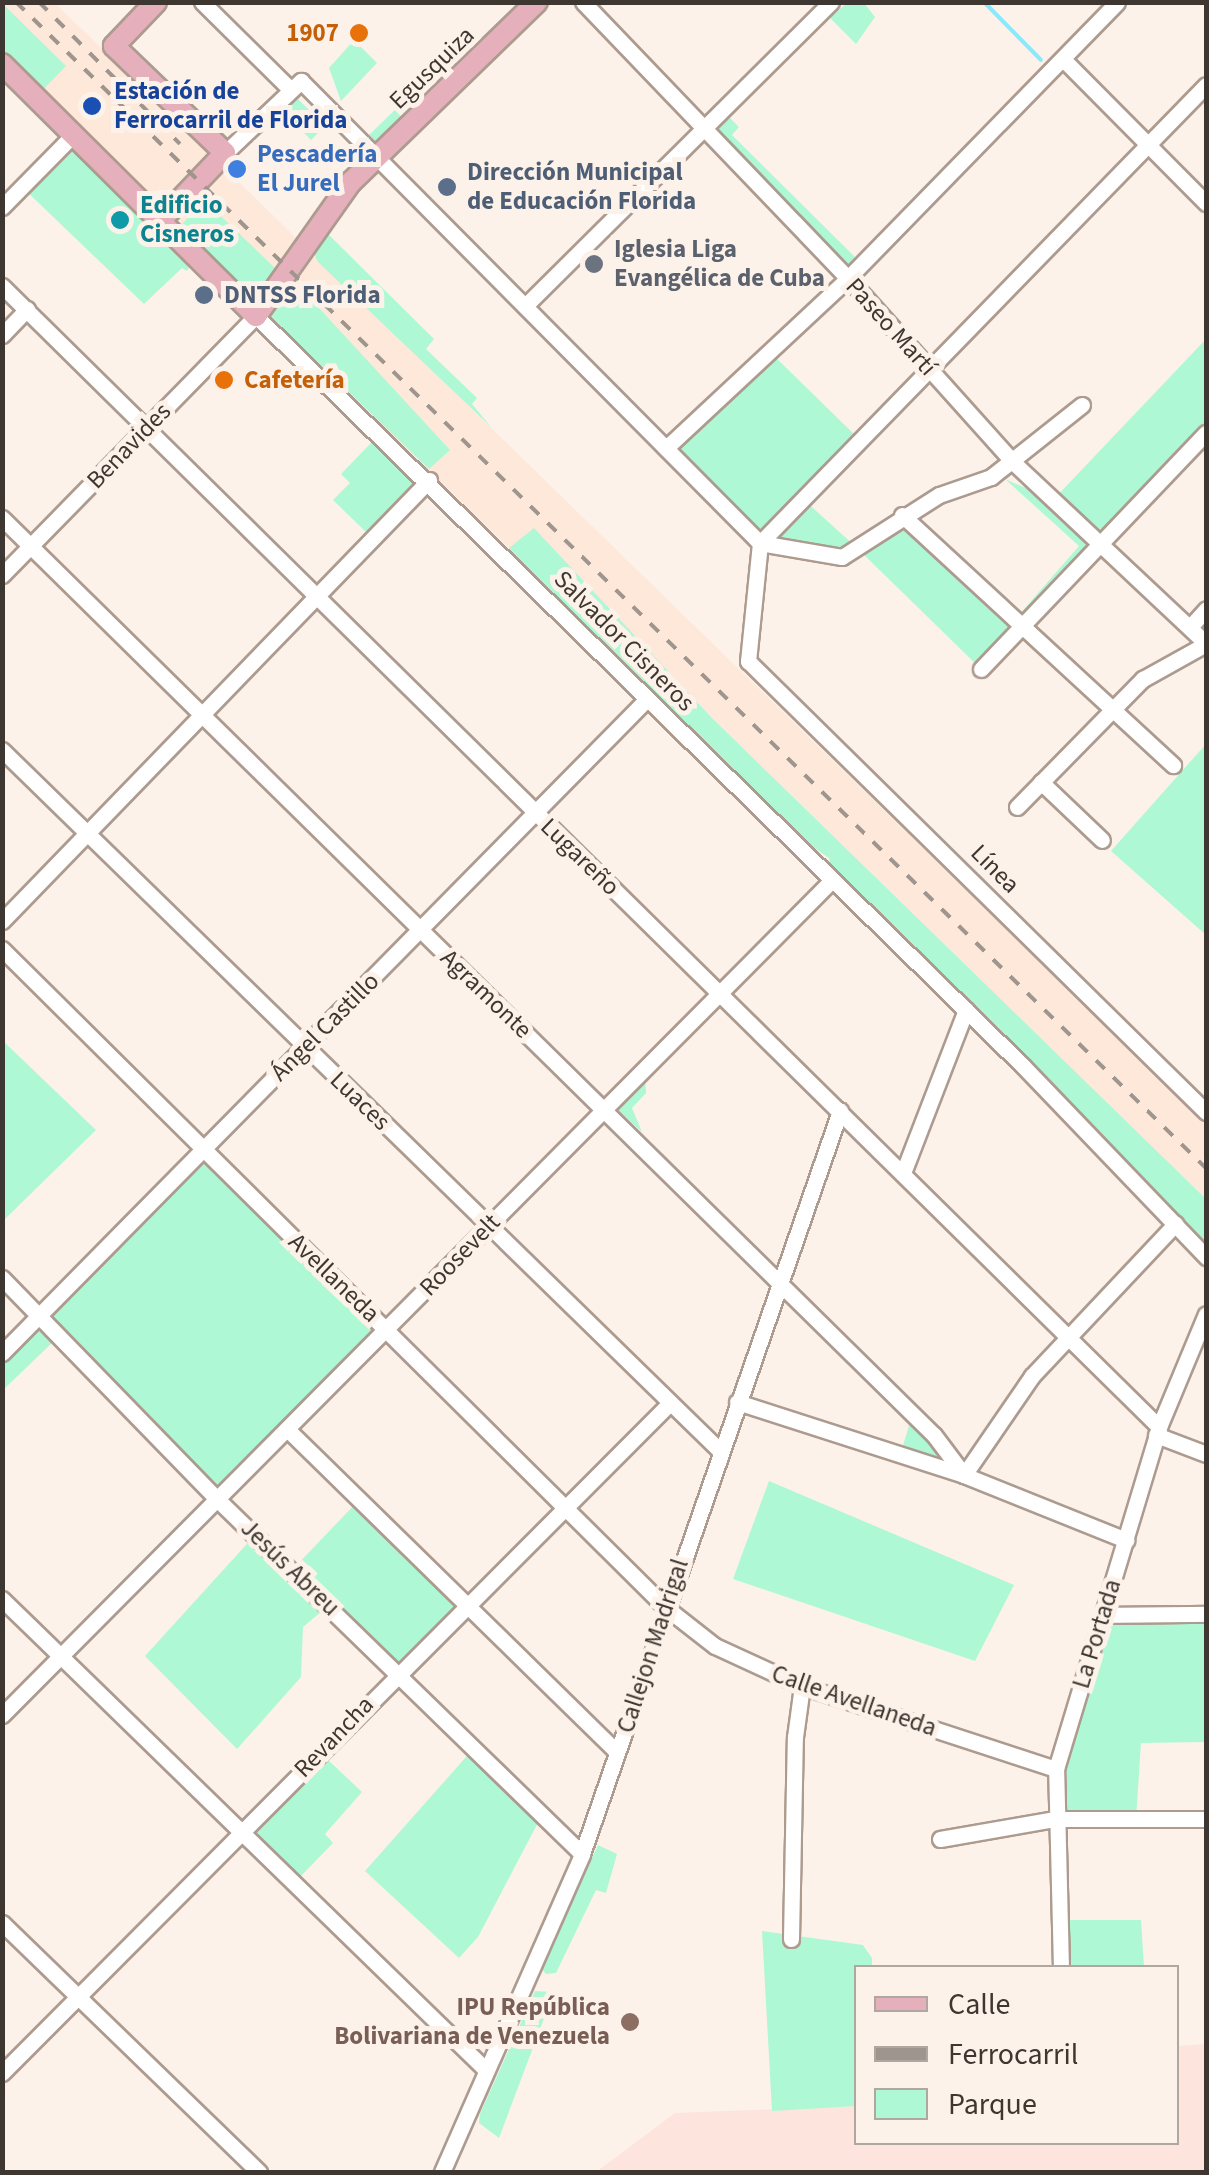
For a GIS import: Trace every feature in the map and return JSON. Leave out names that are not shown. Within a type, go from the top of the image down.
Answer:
[{"type":"main road","points":[[156,2],[114,46],[225,153],[162,219]]},
{"type":"main road","name":"Egusquiza","points":[[256,316],[330,208],[376,156],[537,2]]},
{"type":"main road","name":"Salvador Cisneros","points":[[2,64],[256,316]]},
{"type":"street","points":[[202,2],[376,156],[760,543],[842,557],[902,515],[1014,463],[1082,405]]},
{"type":"street","name":"Paseo Martí","points":[[583,2],[848,278],[1014,463],[1206,644]]},
{"type":"street","points":[[525,306],[831,2]]},
{"type":"street","points":[[666,448],[848,278],[1117,2]]},
{"type":"street","points":[[1063,59],[1206,202]]},
{"type":"street","points":[[760,543],[1206,85]]},
{"type":"street","points":[[225,153],[296,86]]},
{"type":"street","points":[[2,207],[74,134]]},
{"type":"street","name":"Lugareño","points":[[2,286],[1069,1333],[1157,1431]]},
{"type":"street","points":[[2,335],[26,309]]},
{"type":"street","name":"Benavides","points":[[2,575],[256,316]]},
{"type":"street","name":"Salvador Cisneros","points":[[256,316],[429,480],[646,700],[966,1010],[1206,1257]]},
{"type":"street","points":[[981,669],[1206,433]]},
{"type":"street","points":[[2,921],[429,480]]},
{"type":"street","points":[[902,515],[1173,765]]},
{"type":"street","name":"Agramonte","points":[[2,518],[934,1435],[964,1475]]},
{"type":"street","name":"Línea","points":[[760,543],[748,661],[1206,1112]]},
{"type":"street","points":[[1190,626],[1206,609]]},
{"type":"street","points":[[1017,806],[1143,679],[1206,644]]},
{"type":"street","name":"Ángel Castillo","points":[[2,1353],[646,700]]},
{"type":"street","name":"Luaces","points":[[2,750],[718,1450]]},
{"type":"street","points":[[1041,782],[1102,840]]},
{"type":"street","name":"Roosevelt","points":[[2,1714],[832,880]]},
{"type":"street","name":"Avellaneda","points":[[2,949],[665,1607]]},
{"type":"street","points":[[903,1173],[966,1010]]},
{"type":"street","name":"Callejon Madrigal","points":[[442,2172],[484,2068],[582,1854],[718,1450],[840,1111]]},
{"type":"street","points":[[964,1475],[1069,1333],[1175,1224]]},
{"type":"street","name":"Jesús Abreu","points":[[2,1278],[217,1499],[582,1854]]},
{"type":"street","name":"La Portada","points":[[1061,1965],[1056,1769],[1157,1431],[1206,1314]]},
{"type":"street","points":[[737,1402],[964,1475],[1126,1540]]},
{"type":"street","name":"Revancha","points":[[2,2073],[668,1404]]},
{"type":"street","points":[[287,1428],[617,1752]]},
{"type":"street","points":[[1157,1431],[1206,1454]]},
{"type":"street","points":[[2,1599],[484,2068]]},
{"type":"street","name":"Calle Avellaneda","points":[[665,1607],[716,1646],[802,1686],[1056,1769]]},
{"type":"street","points":[[1103,1615],[1206,1614]]},
{"type":"street","points":[[791,1939],[794,1738],[802,1686]]},
{"type":"street","points":[[940,1839],[1056,1818],[1206,1819]]},
{"type":"street","points":[[2,1923],[259,2172]]},
{"type":"shaded area","points":[[2,3],[55,3],[1206,1124],[1206,1200],[712,718],[534,529],[509,548],[184,233],[3,52]]},
{"type":"shaded area","points":[[1206,2044],[1206,2172],[596,2172],[675,2113],[854,2106],[854,2145],[1179,2145],[1179,2046]]},
{"type":"green space","points":[[848,2],[864,3],[875,17],[856,44],[830,18]]},
{"type":"green space","points":[[2,3],[66,66],[36,97],[3,64]]},
{"type":"green space","points":[[354,40],[377,63],[341,101],[329,68]]},
{"type":"green space","points":[[296,97],[325,126],[311,140],[282,110]]},
{"type":"green space","points":[[402,103],[409,110],[375,141],[369,135]]},
{"type":"green space","points":[[728,116],[739,127],[732,135],[855,257],[846,267],[715,131]]},
{"type":"green space","points":[[74,134],[195,255],[187,271],[182,268],[144,304],[22,187]]},
{"type":"green space","points":[[203,199],[276,269],[262,293],[250,297],[180,227]]},
{"type":"green space","points":[[327,233],[434,339],[426,349],[477,398],[472,404],[491,427],[318,262],[312,249]]},
{"type":"green space","points":[[294,281],[450,450],[429,469],[271,317]]},
{"type":"green space","points":[[1206,339],[1206,433],[981,669],[857,548],[842,557],[760,543],[666,448],[769,351],[860,440],[803,499],[856,547],[902,515],[1018,616],[1079,546],[1005,479],[1053,500]]},
{"type":"green space","points":[[372,442],[416,484],[368,534],[333,500],[350,483],[341,474]]},
{"type":"green space","points":[[534,528],[712,718],[1206,1199],[1206,1247],[831,869],[829,858],[791,832],[672,719],[509,548]]},
{"type":"green space","points":[[1206,744],[1206,935],[1111,851]]},
{"type":"green space","points":[[2,1040],[96,1130],[5,1219],[2,1216]]},
{"type":"green space","points":[[645,1077],[646,1093],[632,1108],[642,1132],[616,1108]]},
{"type":"green space","points":[[201,1150],[387,1329],[217,1499],[55,1340],[3,1390],[3,1353]]},
{"type":"green space","points":[[910,1422],[939,1450],[942,1461],[902,1449]]},
{"type":"green space","points":[[769,1481],[1014,1585],[975,1661],[733,1579]]},
{"type":"green space","points":[[359,1500],[466,1605],[398,1672],[328,1606],[303,1627],[301,1677],[237,1749],[145,1656],[255,1535],[292,1570]]},
{"type":"green space","points":[[1206,1614],[1206,1742],[1141,1743],[1136,1819],[1055,1819],[1056,1769],[1103,1615]]},
{"type":"green space","points":[[474,1748],[542,1815],[478,1937],[459,1958],[365,1871]]},
{"type":"green space","points":[[326,1758],[362,1792],[325,1834],[333,1843],[297,1880],[253,1836]]},
{"type":"green space","points":[[598,1845],[617,1854],[606,1893],[596,1890],[556,1973],[546,1974],[541,1968]]},
{"type":"green space","points":[[1061,1920],[1141,1920],[1144,1965],[1061,1965]]},
{"type":"green space","points":[[762,1931],[863,1945],[872,1965],[854,1965],[854,2106],[772,2111]]},
{"type":"green space","points":[[535,1991],[554,1992],[499,2138],[479,2123],[480,2114]]},
{"type":"waterway","points":[[984,2],[1041,60]]},
{"type":"railway","points":[[16,2],[1206,1168]]},
{"type":"railway","points":[[39,2],[180,144]]},
{"type":"place","name":"1907","points":[[359,33]]},
{"type":"place","name":"Estación de Ferrocarril de Florida","points":[[92,106]]},
{"type":"place","name":"Pescadería El Jurel","points":[[237,169]]},
{"type":"place","name":"Dirección Municipal de Educación Florida","points":[[447,187]]},
{"type":"place","name":"Edificio Cisneros","points":[[120,220]]},
{"type":"place","name":"Iglesia Liga Evangélica de Cuba","points":[[594,264]]},
{"type":"place","name":"DNTSS Florida","points":[[204,295]]},
{"type":"place","name":"Cafetería","points":[[224,380]]},
{"type":"place","name":"IPU República Bolivariana de Venezuela","points":[[630,2022]]}]
